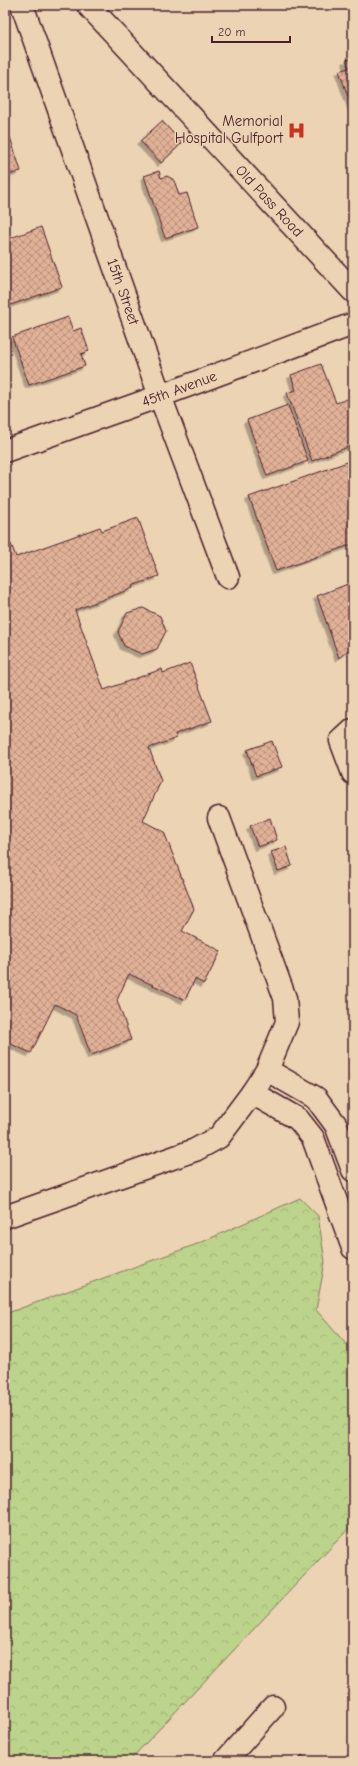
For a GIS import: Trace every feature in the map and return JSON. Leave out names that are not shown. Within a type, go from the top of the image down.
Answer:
[{"type":"street","name":"15th Street","points":[[22,5],[160,396],[228,577]]},
{"type":"street","name":"Old Pass Road","points":[[88,5],[353,291]]},
{"type":"street","name":"45th Avenue","points":[[5,451],[160,396],[353,324]]},
{"type":"street","points":[[353,730],[341,742],[353,772]]},
{"type":"street","points":[[5,1217],[195,1150],[219,1137],[252,1093],[267,1070],[287,1022],[285,998],[219,818]]},
{"type":"street","points":[[267,1070],[316,1098],[336,1125],[353,1170]]},
{"type":"street","points":[[252,1093],[298,1119],[313,1138],[353,1248]]},
{"type":"street","points":[[225,1761],[273,1708]]},
{"type":"green space","points":[[300,1198],[318,1216],[325,1262],[316,1310],[353,1352],[353,1524],[129,1761],[5,1761],[5,1314],[200,1243]]},
{"type":"building","points":[[353,58],[353,110],[339,71],[349,68],[346,60]]},
{"type":"building","points":[[162,121],[182,143],[161,163],[140,141]]},
{"type":"building","points":[[7,128],[21,171],[5,176],[5,129]]},
{"type":"building","points":[[159,171],[161,178],[167,176],[174,180],[179,195],[187,193],[198,227],[165,238],[144,176]]},
{"type":"building","points":[[41,227],[62,287],[5,307],[5,240]]},
{"type":"building","points":[[68,317],[73,331],[81,328],[89,351],[81,354],[85,366],[29,385],[12,337]]},
{"type":"building","points":[[321,364],[336,403],[353,397],[353,445],[312,461],[287,393],[296,390],[291,375]]},
{"type":"building","points":[[288,405],[308,461],[267,476],[247,420]]},
{"type":"building","points":[[353,460],[353,544],[276,571],[249,497]]},
{"type":"building","points":[[138,518],[159,576],[132,586],[133,588],[75,610],[104,690],[162,669],[163,673],[190,663],[212,721],[175,734],[177,738],[149,748],[161,781],[143,821],[164,832],[194,909],[182,931],[221,951],[204,984],[195,979],[185,1000],[129,974],[117,1000],[131,1040],[91,1055],[76,1015],[55,1004],[31,1053],[11,1044],[6,1055],[5,546],[11,544],[16,557],[100,527],[102,531]]},
{"type":"building","points":[[353,582],[353,646],[339,658],[317,596]]},
{"type":"building","points":[[143,608],[160,616],[166,631],[157,649],[142,654],[124,646],[118,632],[127,613]]},
{"type":"building","points":[[272,741],[282,767],[256,776],[247,750]]},
{"type":"building","points":[[270,818],[277,840],[258,847],[250,826]]},
{"type":"building","points":[[286,847],[292,866],[278,871],[271,852]]},
{"type":"building","points":[[302,1755],[309,1761],[297,1761]]},
{"type":"place","name":"Memorial Hospital Gulfport","points":[[296,130]]}]
